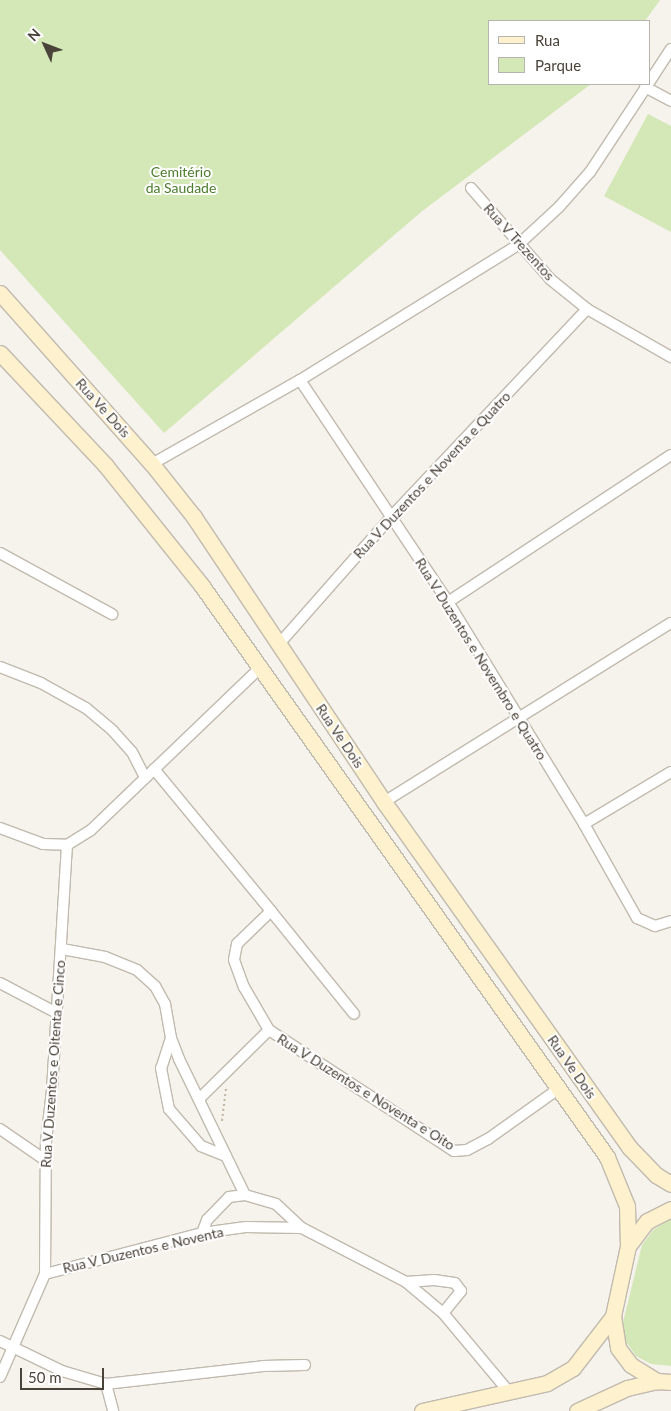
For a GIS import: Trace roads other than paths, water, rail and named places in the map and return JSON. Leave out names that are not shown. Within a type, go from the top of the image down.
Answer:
[{"type":"main road","name":"Rua Ve Dois","points":[[0,293],[152,464],[194,517],[384,802],[629,1147],[656,1175],[671,1184]]},
{"type":"main road","name":"Rua Ve Dois","points":[[0,353],[106,466],[202,586],[262,666],[607,1157],[619,1181],[627,1206],[628,1246]]},
{"type":"main road","points":[[664,1381],[631,1365],[618,1348],[613,1316],[628,1246],[647,1221],[671,1209]]},
{"type":"main road","points":[[422,1411],[547,1382],[573,1368],[613,1316]]},
{"type":"main road","points":[[577,1411],[627,1388],[664,1381]]},
{"type":"street","points":[[651,79],[671,49]]},
{"type":"street","points":[[152,464],[300,380],[519,244],[559,207],[590,172],[647,85]]},
{"type":"street","points":[[649,85],[671,101]]},
{"type":"street","name":"Rua V Trezentos","points":[[472,188],[550,279],[587,309],[671,357]]},
{"type":"street","name":"Rua V Duzentos e Noventa e Quatro","points":[[279,644],[392,517],[587,309]]},
{"type":"street","name":"Rua V Duzentos e Novembro e Quatro","points":[[300,380],[448,602],[516,718],[584,824],[637,918],[654,926],[668,923]]},
{"type":"street","points":[[448,602],[671,455]]},
{"type":"street","points":[[0,553],[112,614]]},
{"type":"street","points":[[384,802],[671,623]]},
{"type":"street","points":[[0,828],[43,844],[67,846],[91,830],[262,666]]},
{"type":"street","points":[[0,667],[40,683],[86,708],[113,731],[132,752],[145,778]]},
{"type":"street","points":[[154,769],[354,1014]]},
{"type":"street","points":[[584,824],[671,772]]},
{"type":"street","name":"Rua V Duzentos e Oitenta e Cinco","points":[[0,1377],[14,1350],[45,1274],[45,1160],[62,949],[67,846]]},
{"type":"street","name":"Rua V Duzentos e Noventa e Oito","points":[[271,911],[237,944],[234,960],[244,987],[269,1030],[454,1151],[467,1150],[488,1139],[558,1089]]},
{"type":"street","points":[[62,949],[105,956],[137,970],[154,986],[165,1004],[171,1038],[245,1195]]},
{"type":"street","points":[[0,983],[57,1013]]},
{"type":"street","points":[[199,1099],[228,1073],[269,1030]]},
{"type":"street","points":[[171,1038],[161,1068],[169,1109],[201,1146],[226,1156]]},
{"type":"street","points":[[0,1130],[45,1160]]},
{"type":"street","points":[[202,1233],[216,1209],[230,1197],[245,1195],[276,1204],[302,1228],[406,1282],[443,1313],[509,1392]]},
{"type":"street","name":"Rua V Duzentos e Noventa","points":[[45,1274],[202,1233],[246,1228],[302,1228]]},
{"type":"street","points":[[406,1282],[434,1280],[455,1283],[461,1290],[443,1313]]},
{"type":"street","points":[[0,1342],[70,1374],[106,1384],[264,1366],[305,1365]]},
{"type":"street","points":[[106,1384],[113,1411]]},
{"type":"park label","name":"Cemitério da Saudade","points":[[181,180]]}]
